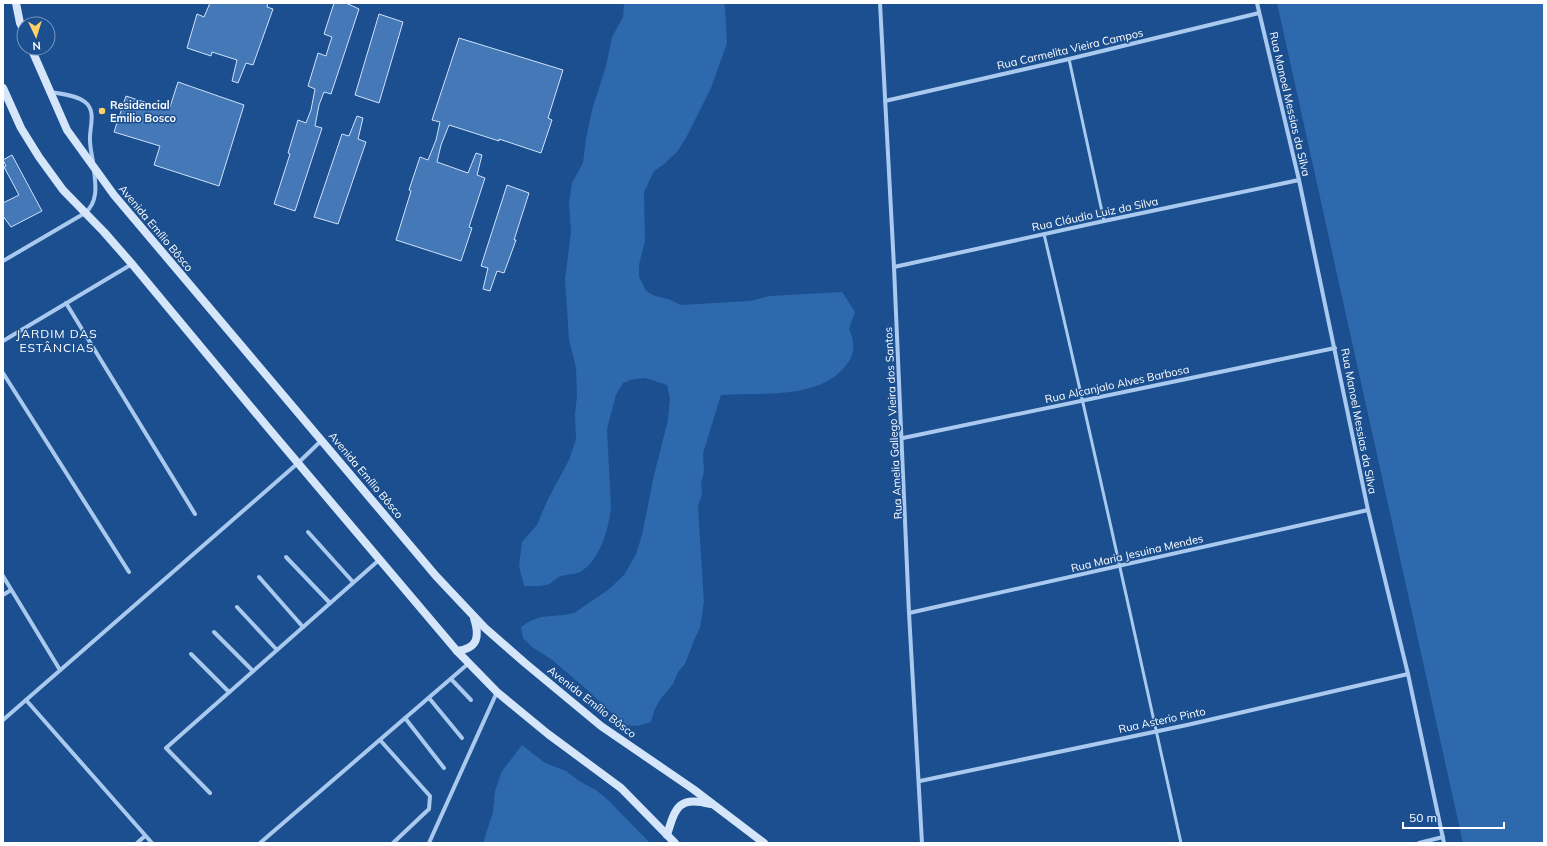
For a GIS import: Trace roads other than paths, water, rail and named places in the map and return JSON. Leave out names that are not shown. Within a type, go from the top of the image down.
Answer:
[{"type":"main road","points":[[11,3],[17,16]]},
{"type":"main road","points":[[16,3],[19,16]]},
{"type":"main road","name":"Avenida Emílio Bôsco","points":[[34,56],[67,130],[132,218],[436,576],[473,615],[525,663],[601,726],[693,789],[764,843]]},
{"type":"main road","points":[[3,88],[21,128],[39,158],[63,190],[104,232],[132,264],[456,651],[497,692],[548,734],[621,788],[675,843]]},
{"type":"main road","points":[[456,651],[472,647],[477,640],[477,627],[473,615]]},
{"type":"main road","points":[[667,835],[674,812],[680,805],[696,800],[714,805]]},
{"type":"street","name":"Rua Amelia Gallego Vieira dos Santos","points":[[880,3],[903,438],[910,613],[920,781],[922,843]]},
{"type":"street","name":"Rua Manoel Messias da Silva","points":[[1257,3],[1299,180],[1368,510],[1408,674],[1444,843]]},
{"type":"street","name":"Rua Carmelita Vieira Campos","points":[[885,101],[1069,59],[1259,13]]},
{"type":"street","points":[[3,261],[86,213],[92,207],[95,200],[96,183],[90,141],[92,114],[90,108],[86,103],[80,100],[49,91]]},
{"type":"street","name":"Rua Cláudio Luiz da Silva","points":[[894,267],[1299,180]]},
{"type":"street","points":[[3,341],[132,264]]},
{"type":"street","points":[[66,303],[195,514]]},
{"type":"street","name":"Rua Alcanjalo Alves Barbosa","points":[[903,438],[1335,348]]},
{"type":"street","points":[[3,373],[129,572]]},
{"type":"street","points":[[3,720],[298,463],[322,440]]},
{"type":"street","name":"Rua Maria Jesuina Mendes","points":[[910,613],[1368,510]]},
{"type":"street","points":[[308,532],[353,582]]},
{"type":"street","points":[[286,557],[330,603]]},
{"type":"street","points":[[210,793],[166,748],[379,560]]},
{"type":"street","points":[[3,576],[60,670]]},
{"type":"street","points":[[259,577],[303,627]]},
{"type":"street","points":[[3,595],[12,590]]},
{"type":"street","points":[[237,607],[277,650]]},
{"type":"street","points":[[214,632],[253,671]]},
{"type":"street","points":[[191,654],[229,692]]},
{"type":"street","points":[[260,843],[469,663]]},
{"type":"street","name":"Rua Asterio Pinto","points":[[920,781],[1156,731],[1408,674]]},
{"type":"street","points":[[451,679],[471,700]]},
{"type":"street","points":[[429,843],[497,692]]},
{"type":"street","points":[[428,698],[462,738]]},
{"type":"street","points":[[26,700],[152,843]]},
{"type":"street","points":[[405,718],[444,768]]},
{"type":"street","points":[[380,740],[430,796],[429,810],[393,843]]},
{"type":"street","points":[[137,843],[145,836]]},
{"type":"street","points":[[1419,843],[1443,837]]},
{"type":"lane","points":[[1069,59],[1104,221]]},
{"type":"lane","points":[[1044,234],[1083,400],[1181,843]]},
{"type":"place","name":"Residencial Emilio Bosco","points":[[102,111]]},
{"type":"district","name":"JARDIM DAS ESTÂNCIAS","points":[[57,341]]}]
